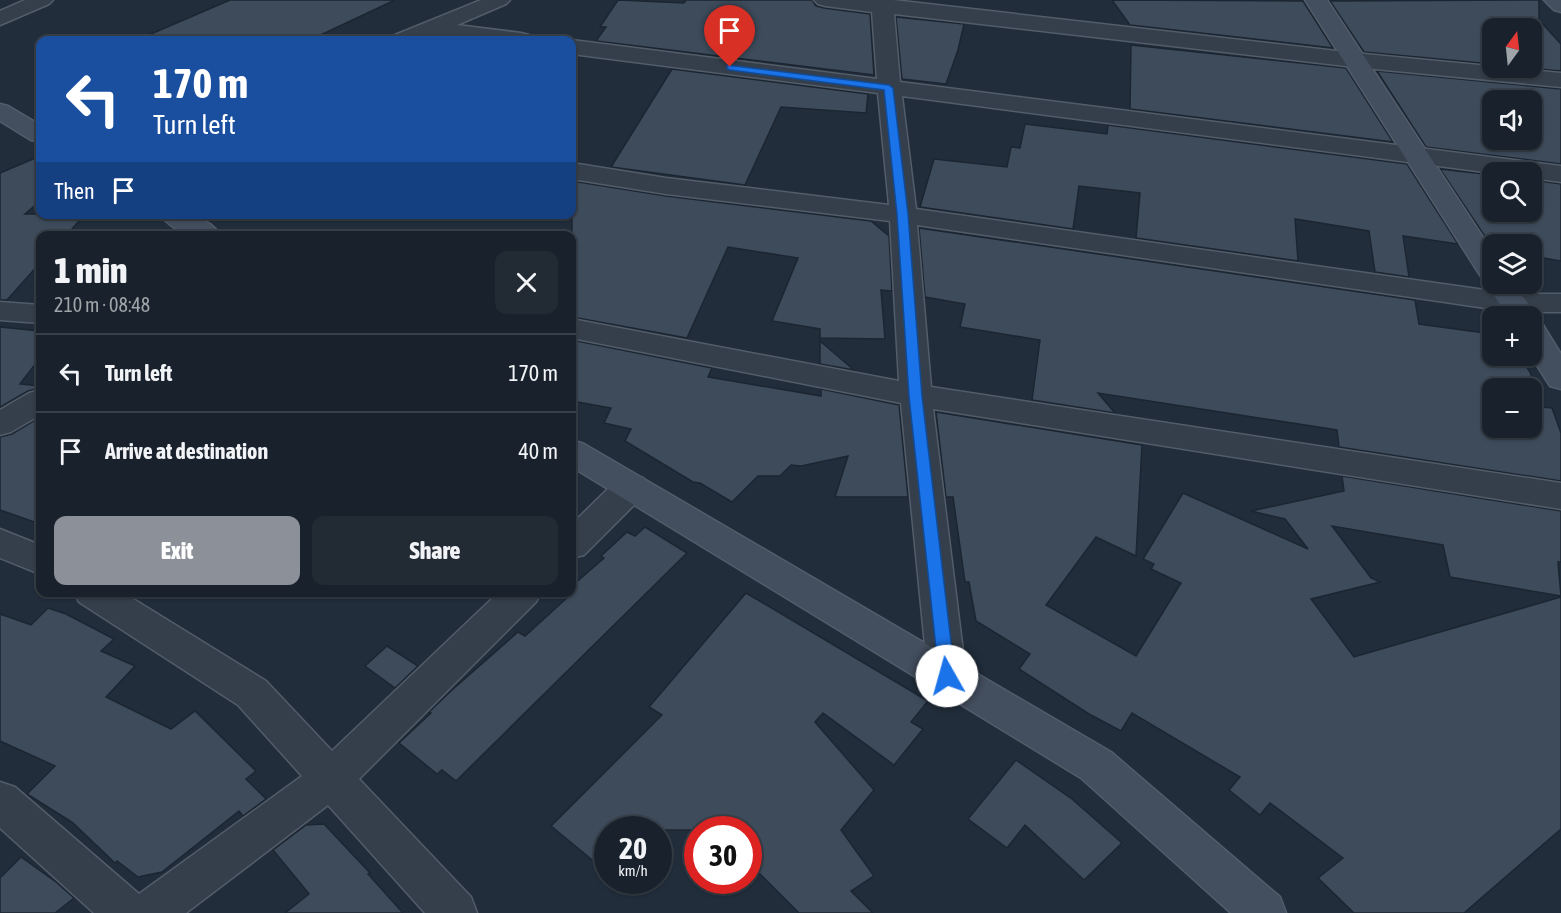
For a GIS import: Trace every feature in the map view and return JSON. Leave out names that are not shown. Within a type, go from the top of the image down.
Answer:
[{"type":"street","points":[[0,19],[42,0]]},
{"type":"street","points":[[414,36],[499,0]]},
{"type":"street","points":[[825,0],[883,3],[1354,60],[1561,80]]},
{"type":"street","points":[[1316,0],[1482,257]]},
{"type":"street","points":[[1555,0],[1561,6]]},
{"type":"street","points":[[883,3],[889,88],[903,214],[916,396],[947,676]]},
{"type":"street","points":[[432,29],[488,36]]},
{"type":"street","points":[[576,48],[1561,174]]},
{"type":"street","points":[[0,111],[36,133]]},
{"type":"street","points":[[576,172],[666,186],[903,214],[1512,301],[1561,303]]},
{"type":"street","points":[[181,219],[200,231]]},
{"type":"street","points":[[0,311],[36,314]]},
{"type":"street","points":[[576,330],[916,396],[1561,496]]},
{"type":"street","points":[[1542,348],[1561,379]]},
{"type":"street","points":[[0,424],[36,403]]},
{"type":"street","points":[[576,454],[1096,765],[1264,913]]},
{"type":"street","points":[[576,541],[631,487]]},
{"type":"street","points":[[0,543],[36,558]]},
{"type":"street","points":[[100,597],[252,693],[455,913]]},
{"type":"street","points":[[150,913],[331,779],[518,597]]},
{"type":"street","points":[[0,801],[127,913]]},
{"type":"building","points":[[230,0],[395,0],[318,36],[146,36]]},
{"type":"building","points":[[618,0],[684,3],[686,0],[812,0],[816,6],[824,8],[870,14],[874,75],[596,41],[606,27],[600,27]]},
{"type":"building","points":[[1112,0],[1303,1],[1333,48],[1130,25]]},
{"type":"building","points":[[1539,0],[1539,18],[1482,18],[1482,63],[1364,52],[1330,1]]},
{"type":"building","points":[[896,17],[964,24],[946,84],[902,79]]},
{"type":"building","points":[[1542,23],[1561,44],[1561,71],[1542,69]]},
{"type":"building","points":[[1131,45],[1346,68],[1393,142],[1130,109]]},
{"type":"building","points":[[672,69],[868,94],[866,113],[781,107],[745,185],[611,167]]},
{"type":"building","points":[[1377,71],[1561,89],[1561,164],[1426,147]]},
{"type":"building","points":[[1025,124],[1107,134],[1108,125],[1407,164],[1458,244],[1403,236],[1409,277],[1375,272],[1369,231],[1295,219],[1298,261],[1136,238],[1140,193],[1079,186],[1073,229],[920,207],[934,159],[1007,167],[1011,147],[1020,148]]},
{"type":"building","points":[[36,158],[36,204],[25,214],[36,214],[36,219],[81,219],[70,231],[36,231],[36,267],[7,300],[0,300],[0,173]]},
{"type":"building","points":[[1440,169],[1482,174],[1482,222],[1542,222],[1542,181],[1561,184],[1561,261],[1542,258],[1542,234],[1483,234]]},
{"type":"building","points":[[576,182],[666,196],[871,221],[889,236],[892,291],[881,290],[885,339],[820,338],[820,329],[772,321],[798,258],[728,247],[687,338],[576,318],[576,231],[572,231],[572,219],[576,219]]},
{"type":"building","points":[[919,228],[1415,300],[1419,324],[1482,333],[1482,366],[1526,366],[1532,378],[1482,378],[1482,438],[1542,438],[1542,404],[1543,407],[1552,408],[1561,433],[1561,481],[1339,447],[1337,430],[1098,393],[1115,413],[1032,400],[1040,340],[960,327],[965,304],[925,297]]},
{"type":"building","points":[[0,327],[36,331],[36,363],[20,384],[36,386],[36,389],[0,407]]},
{"type":"building","points":[[576,341],[712,368],[708,377],[821,396],[821,389],[899,405],[908,497],[835,497],[848,456],[801,466],[791,465],[780,476],[758,476],[732,502],[700,483],[693,482],[625,441],[631,429],[604,423],[611,408],[576,402]]},
{"type":"building","points":[[820,341],[854,370],[820,364]]},
{"type":"building","points":[[936,412],[1142,445],[1136,556],[1096,537],[1046,605],[1136,656],[1181,583],[1151,569],[1154,564],[1143,559],[1183,493],[1308,549],[1285,519],[1251,511],[1344,491],[1342,476],[1561,511],[1561,562],[1558,562],[1561,596],[1450,577],[1443,545],[1332,526],[1371,578],[1380,582],[1311,599],[1354,657],[1561,597],[1561,829],[1464,913],[1354,913],[1318,878],[1343,858],[1270,803],[1260,815],[1229,790],[1240,777],[1132,713],[1121,731],[1089,714],[1019,669],[1030,654],[976,621],[969,582],[965,582],[953,497],[946,497]]},
{"type":"building","points":[[36,419],[36,523],[0,510],[0,437],[12,434]]},
{"type":"building","points":[[645,527],[687,553],[456,781],[442,770],[437,774],[399,743],[452,690],[518,632],[525,636],[568,597],[576,597],[576,582],[604,558],[601,556],[627,532],[635,536]]},
{"type":"building","points":[[746,593],[928,701],[911,722],[923,729],[894,765],[823,713],[815,722],[874,790],[841,830],[874,876],[851,891],[873,913],[799,913],[762,876],[762,816],[684,816],[684,830],[672,830],[672,816],[594,816],[594,861],[551,826],[662,715],[649,707]]},
{"type":"building","points":[[48,608],[66,614],[114,639],[101,651],[135,666],[106,697],[171,729],[195,711],[256,771],[246,779],[266,799],[243,816],[239,811],[162,872],[138,877],[117,861],[115,863],[72,822],[27,794],[55,766],[0,741],[0,614],[31,625]]},
{"type":"building","points":[[387,646],[418,666],[395,688],[365,666]]},
{"type":"building","points":[[1016,760],[1072,799],[1122,843],[1084,880],[1025,825],[1007,848],[968,819]]},
{"type":"building","points":[[324,824],[370,873],[368,874],[403,913],[285,913],[309,894],[273,850],[306,825]]},
{"type":"building","points":[[21,857],[74,898],[55,913],[0,913],[0,878]]},
{"type":"route","points":[[730,67],[889,88],[903,214],[916,396],[947,676]]}]
